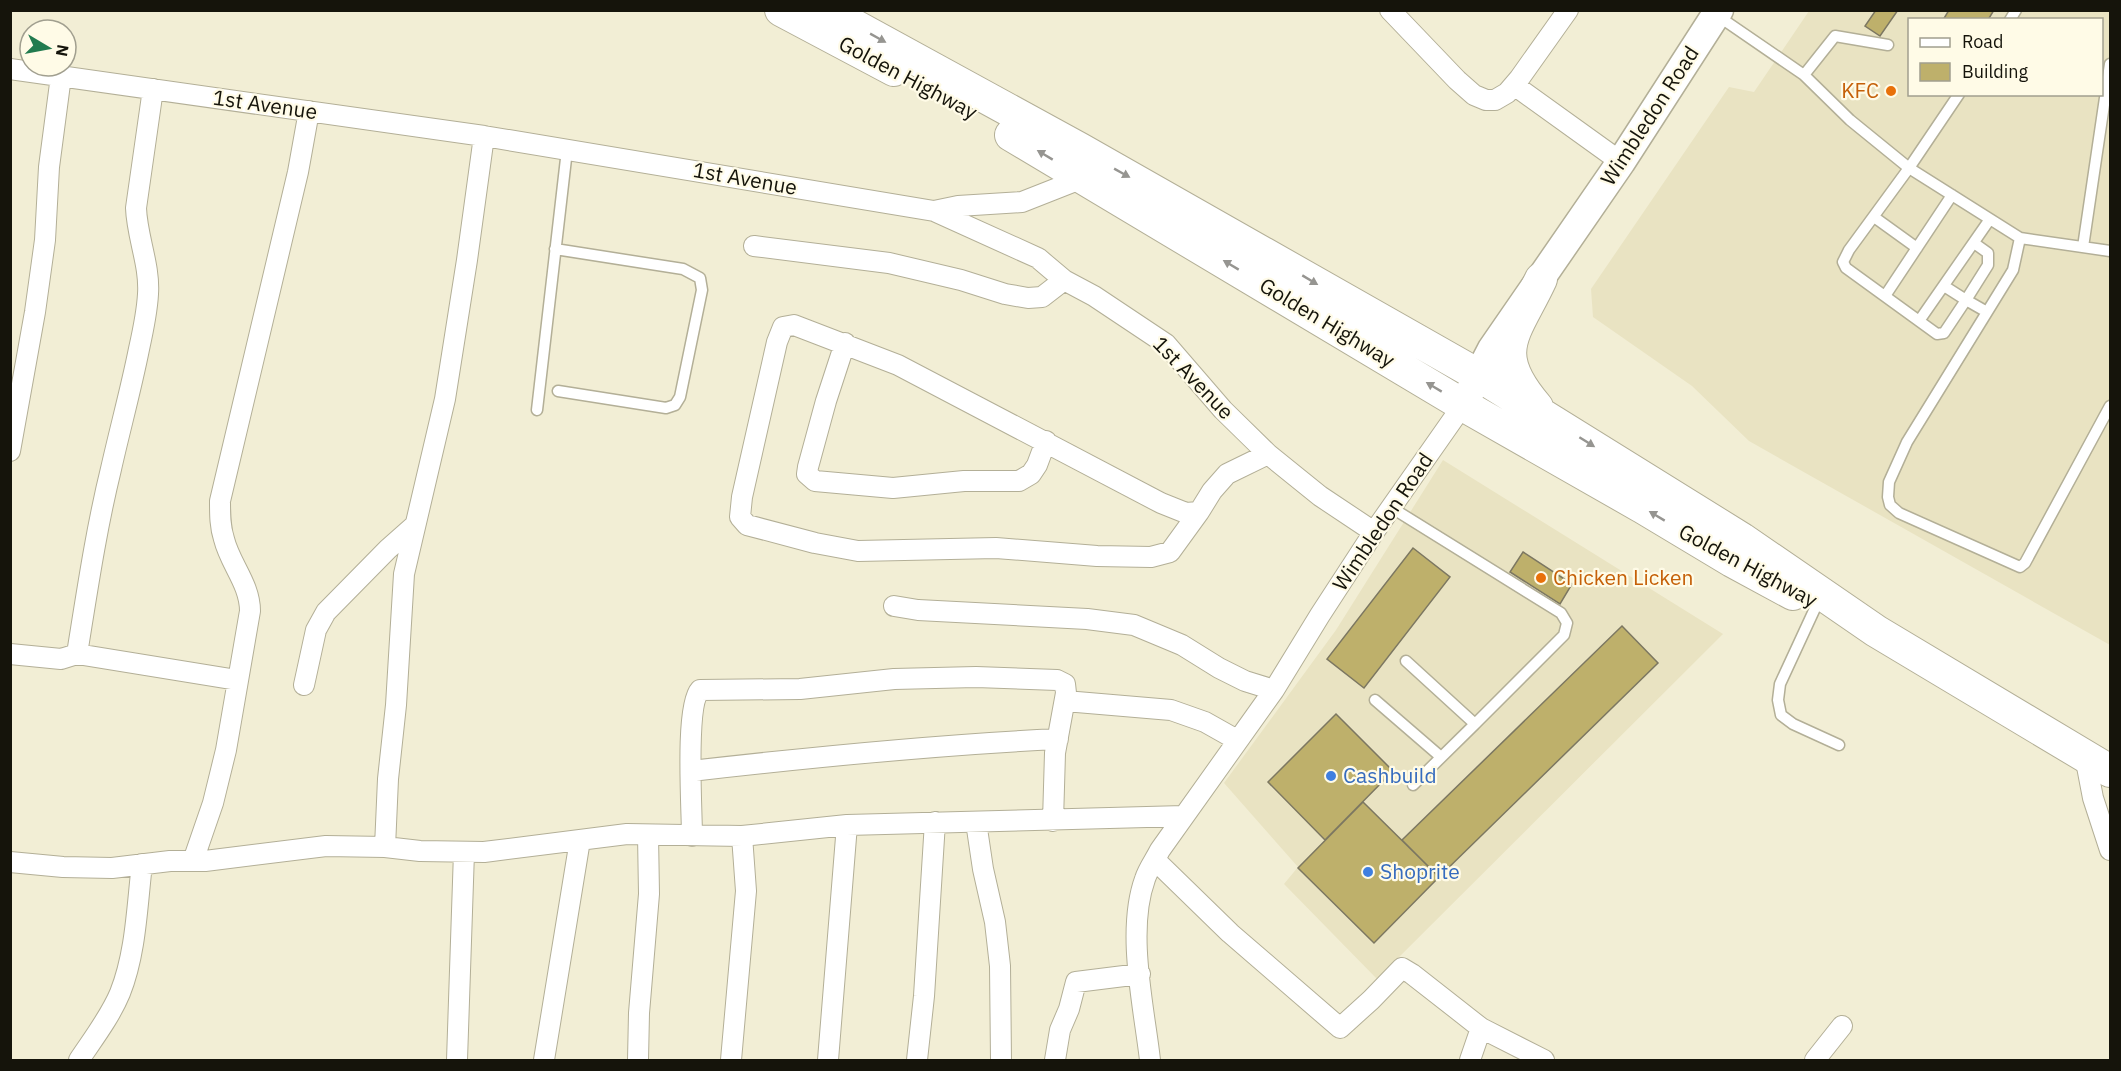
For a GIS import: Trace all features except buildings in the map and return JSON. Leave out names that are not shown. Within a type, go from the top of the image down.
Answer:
[{"type":"main road","name":"Golden Highway","points":[[780,10],[965,107],[1463,405],[1732,561],[1779,587],[1876,631]]},
{"type":"main road","name":"Golden Highway","points":[[826,10],[1080,149],[1478,375],[1742,539],[1876,631],[2098,764]]},
{"type":"main road","points":[[1541,279],[1514,334],[1509,350],[1511,367],[1516,379],[1547,418]]},
{"type":"street","points":[[1390,10],[1474,94],[1486,100],[1495,100],[1507,93],[1568,10]]},
{"type":"street","name":"Wimbledon Road","points":[[1150,1060],[1137,946],[1139,904],[1145,877],[1184,816],[1274,690],[1374,532],[1463,405],[1492,349],[1621,162],[1718,12]]},
{"type":"street","points":[[10,451],[36,312],[45,240],[49,166],[61,78]]},
{"type":"street","name":"1st Avenue","points":[[75,78],[484,136],[934,211],[1038,258],[1064,280],[1094,296],[1166,344],[1222,410],[1268,454],[1320,496],[1374,532]]},
{"type":"street","points":[[1514,85],[1621,162]]},
{"type":"street","points":[[77,654],[110,472],[131,388],[149,293],[136,224],[136,208],[153,89]]},
{"type":"street","points":[[193,861],[213,803],[226,750],[250,611],[250,601],[224,541],[219,519],[220,501],[298,172],[309,111]]},
{"type":"street","points":[[386,847],[388,779],[396,705],[404,574],[445,399],[484,136]]},
{"type":"street","points":[[934,211],[958,206],[1022,202],[1083,178]]},
{"type":"street","points":[[754,246],[889,262],[1005,294],[1028,298],[1042,297],[1064,280]]},
{"type":"street","points":[[1199,512],[1185,513],[1161,503],[898,365],[798,325],[783,327],[777,342],[742,497],[740,517],[744,523],[814,543],[858,551],[996,548],[1096,556],[1151,557],[1170,552],[1199,512],[1212,491],[1227,474],[1268,454]]},
{"type":"street","points":[[845,343],[826,400],[808,467],[807,474],[815,481],[893,488],[964,481],[1019,481],[1031,474],[1046,441]]},
{"type":"street","points":[[304,685],[316,630],[326,612],[414,526]]},
{"type":"street","points":[[894,606],[918,610],[1087,619],[1134,625],[1182,645],[1245,681],[1274,690]]},
{"type":"street","points":[[10,654],[61,659],[77,654],[237,680]]},
{"type":"street","points":[[692,836],[692,712],[696,694],[700,690],[800,689],[894,679],[976,677],[1057,680],[1065,684],[1065,701],[1055,753],[1053,821]]},
{"type":"street","points":[[1065,701],[1171,710],[1205,722],[1237,741]]},
{"type":"street","points":[[691,771],[946,744],[1058,738]]},
{"type":"street","points":[[2098,764],[2093,798],[2110,850]]},
{"type":"street","points":[[10,862],[63,867],[112,868],[326,846],[484,852],[627,834],[742,836],[847,825],[1184,816]]},
{"type":"street","points":[[917,1060],[924,996],[935,822]]},
{"type":"street","points":[[976,822],[983,868],[996,922],[1000,966],[1001,1060]]},
{"type":"street","points":[[828,1060],[847,825]]},
{"type":"street","points":[[638,1060],[639,1013],[650,894],[648,835]]},
{"type":"street","points":[[731,1060],[746,891],[742,836]]},
{"type":"street","points":[[544,1060],[580,840]]},
{"type":"street","points":[[457,1060],[464,852]]},
{"type":"street","points":[[1155,860],[1230,933],[1340,1028],[1402,968],[1413,974],[1481,1028],[1545,1060]]},
{"type":"street","points":[[79,1060],[104,1021],[124,983],[134,934],[142,864]]},
{"type":"street","points":[[1055,1060],[1060,1030],[1069,1009],[1076,982],[1140,974]]},
{"type":"street","points":[[1815,1060],[1842,1026]]},
{"type":"street","points":[[1470,1060],[1481,1028]]},
{"type":"lane","points":[[1718,12],[1804,75],[1850,120],[1909,168],[2020,238],[2110,251]]},
{"type":"lane","points":[[1804,75],[1835,36],[1888,45]]},
{"type":"lane","points":[[2083,248],[2110,64]]},
{"type":"lane","points":[[1958,96],[1849,250],[1843,262],[1846,268],[1937,334],[1944,333],[1988,265],[1988,254],[1974,243]]},
{"type":"lane","points":[[537,410],[567,150]]},
{"type":"lane","points":[[1885,296],[1952,195]]},
{"type":"lane","points":[[1874,216],[1917,248]]},
{"type":"lane","points":[[1919,321],[1990,219]]},
{"type":"lane","points":[[2020,238],[2013,270],[1907,442],[1889,482],[1890,505],[1899,513],[2020,567],[2028,558],[2110,406]]},
{"type":"lane","points":[[555,249],[682,269],[700,278],[702,290],[680,397],[675,405],[666,408],[558,391]]},
{"type":"lane","points":[[1944,286],[1987,312]]},
{"type":"lane","points":[[1392,508],[1561,613],[1566,623],[1564,636],[1413,785]]},
{"type":"lane","points":[[1817,604],[1780,684],[1778,700],[1781,715],[1793,724],[1839,746]]},
{"type":"lane","points":[[1406,661],[1476,724]]},
{"type":"lane","points":[[1375,700],[1442,757]]},
{"type":"shaded area","points":[[1809,11],[2110,11],[2110,645],[1749,441],[1692,386],[1593,317],[1591,289],[1729,87],[1754,92]]},
{"type":"shaded area","points":[[1443,460],[1723,634],[1377,979],[1284,884],[1298,867],[1224,783],[1336,630]]},
{"type":"place","name":"KFC","points":[[1891,91]]},
{"type":"place","name":"Chicken Licken","points":[[1541,578]]},
{"type":"place","name":"Cashbuild","points":[[1331,776]]},
{"type":"place","name":"Shoprite","points":[[1368,872]]}]
